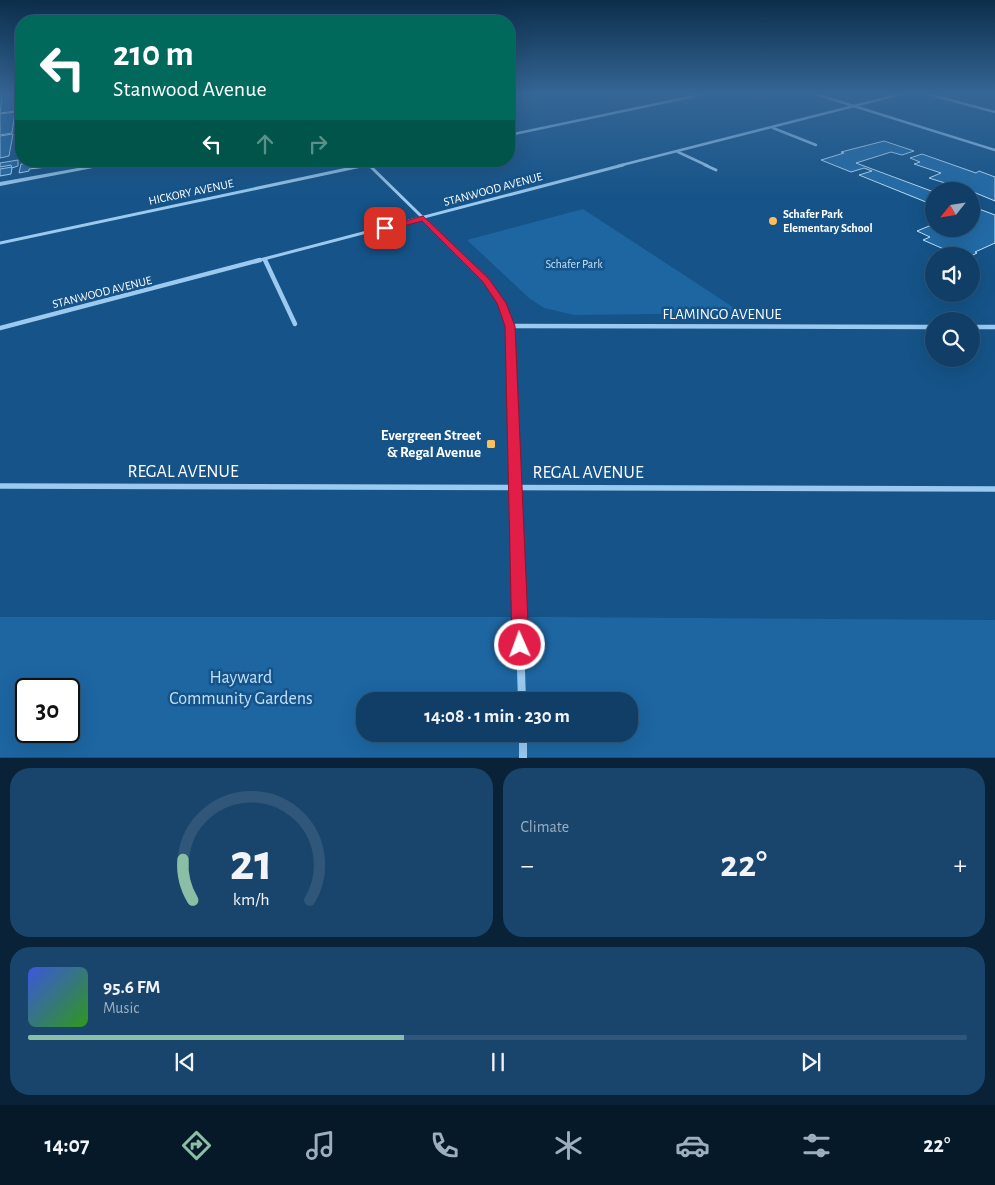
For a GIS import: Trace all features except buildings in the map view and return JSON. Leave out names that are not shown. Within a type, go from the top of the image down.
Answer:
[{"type":"street","points":[[515,134],[541,128]]},
{"type":"street","name":"STANWOOD AVENUE","points":[[0,328],[771,128]]},
{"type":"street","points":[[773,128],[816,145]]},
{"type":"street","points":[[926,128],[995,150]]},
{"type":"street","points":[[678,152],[716,170]]},
{"type":"street","points":[[0,184],[94,167]]},
{"type":"street","name":"HICKORY AVENUE","points":[[0,243],[349,167]]},
{"type":"street","points":[[371,167],[486,280],[502,303],[510,326],[522,692]]},
{"type":"street","points":[[265,260],[295,324]]},
{"type":"street","name":"FLAMINGO AVENUE","points":[[510,326],[925,327]]},
{"type":"street","points":[[980,327],[995,327]]},
{"type":"street","name":"REGAL AVENUE","points":[[0,486],[995,489]]},
{"type":"street","points":[[523,742],[523,758]]},
{"type":"green space","name":"Schafer Park","points":[[583,209],[742,313],[574,315],[544,308],[529,298],[467,240]]},
{"type":"green space","name":"Hayward Community Gardens","points":[[0,617],[552,617],[995,620],[995,757],[0,757]]},
{"type":"place","name":"Schafer Park Elementary School","points":[[773,221]]},
{"type":"place","name":"Evergreen Street & Regal Avenue","points":[[491,444]]},
{"type":"route","points":[[385,228],[423,218],[486,280],[502,303],[510,326],[520,645]]}]
